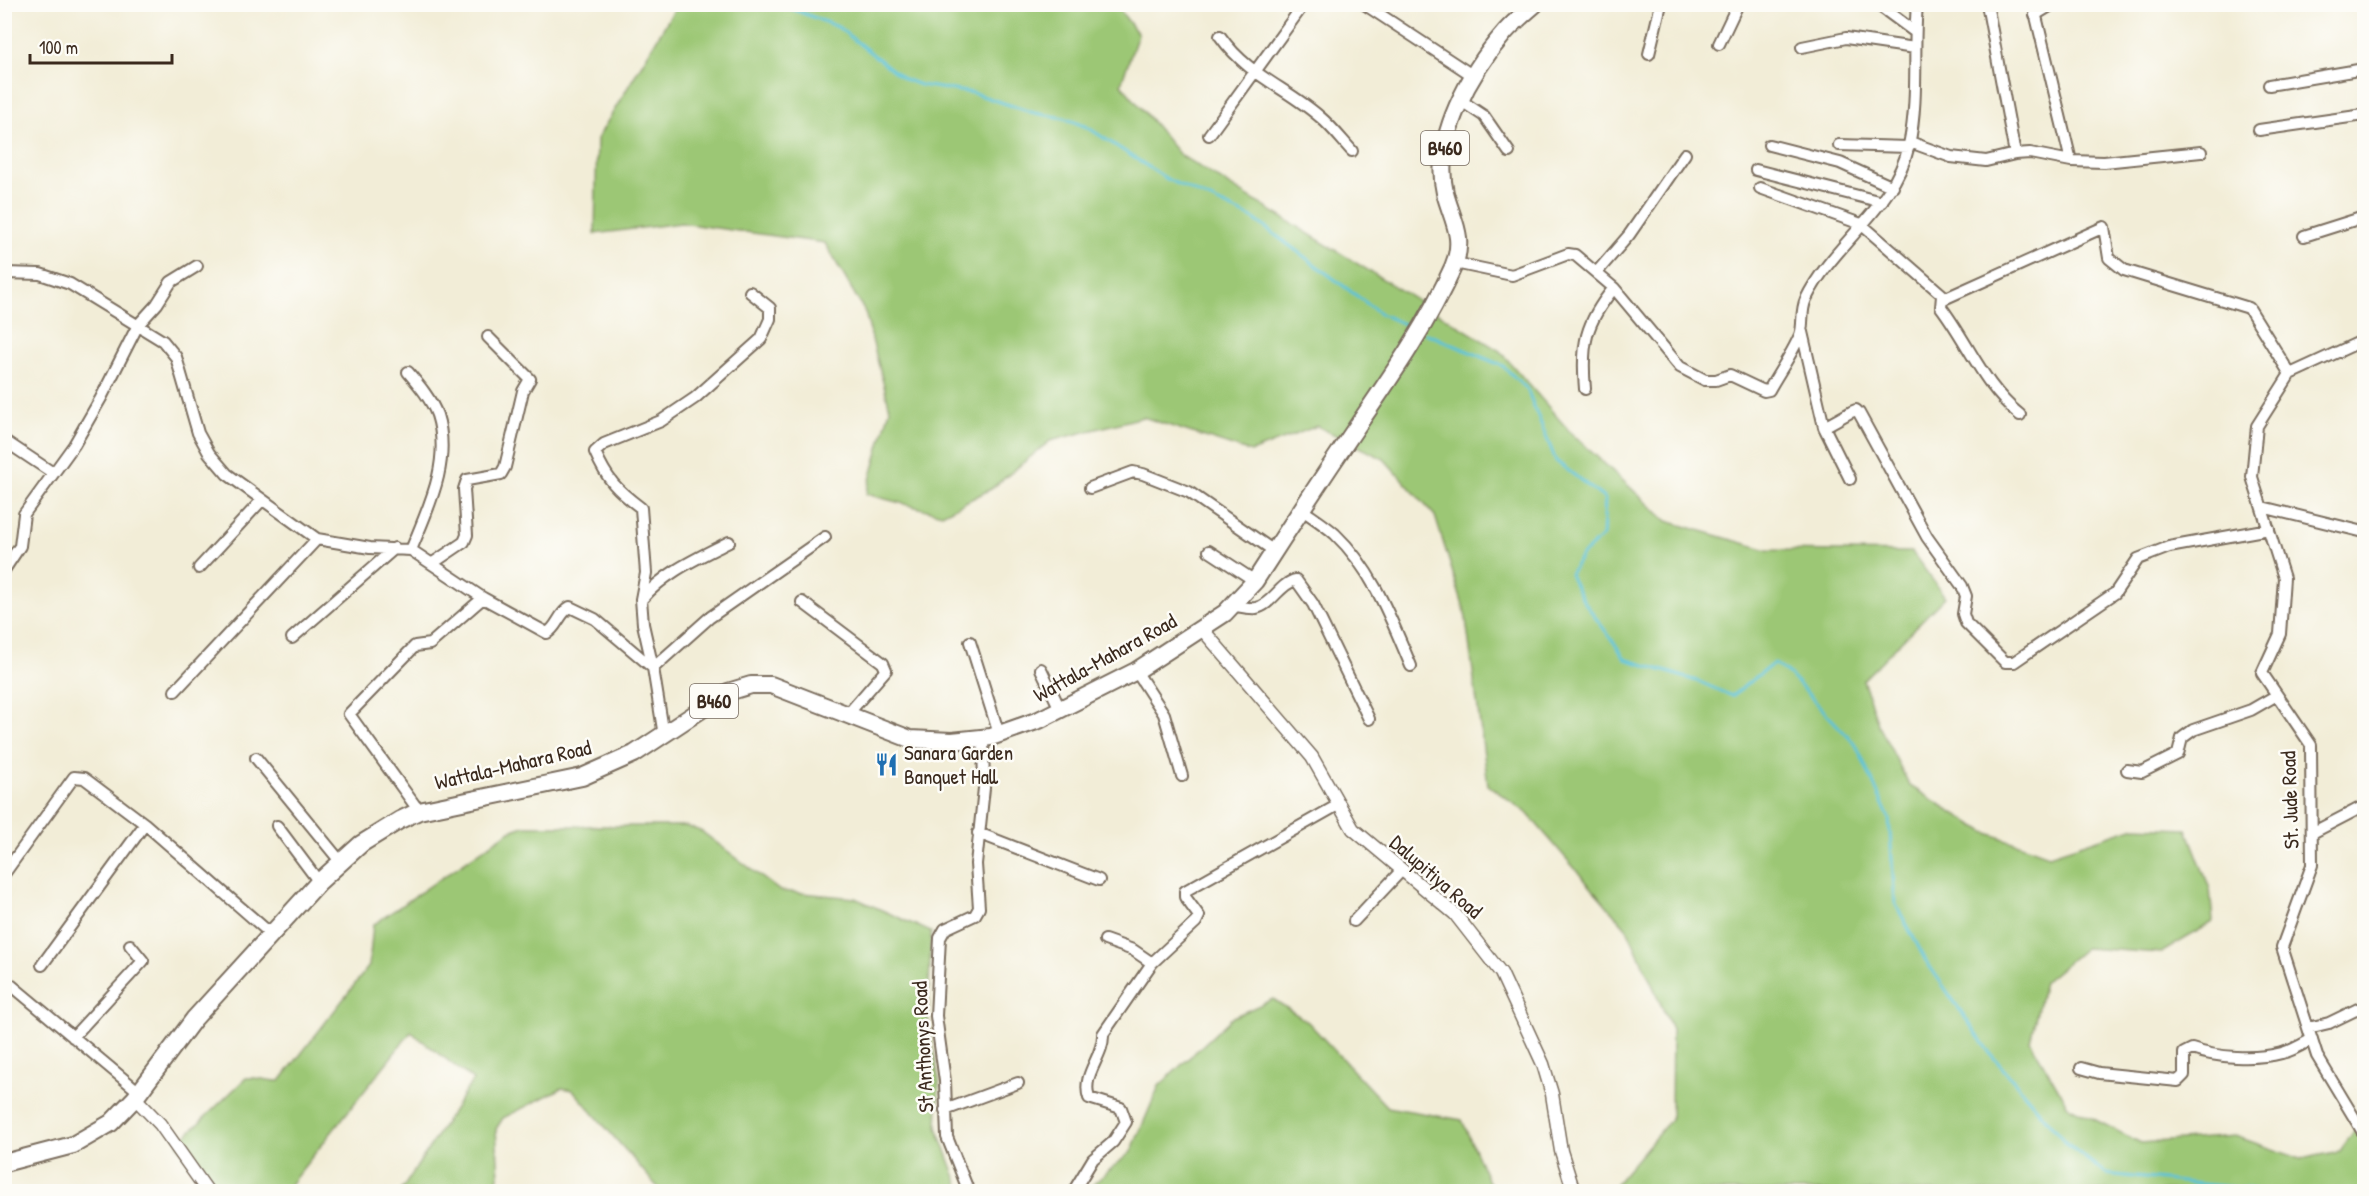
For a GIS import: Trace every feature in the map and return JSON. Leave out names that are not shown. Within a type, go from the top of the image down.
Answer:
[{"type":"main road","name":"Wattala-Mahara Road","points":[[4,1163],[73,1145],[111,1123],[136,1095],[194,1019],[319,882],[340,861],[390,826],[419,811],[582,777],[633,754],[664,736],[728,692],[751,685],[771,685],[910,739],[991,737],[1039,720],[1136,671],[1225,612],[1255,581],[1432,314],[1455,263],[1460,242],[1459,230],[1445,193],[1443,163],[1446,141],[1460,100],[1472,75],[1506,30],[1536,4]]},
{"type":"street","points":[[1209,135],[1304,4]]},
{"type":"street","points":[[1364,4],[1472,75]]},
{"type":"street","points":[[1649,54],[1662,4]]},
{"type":"street","points":[[1719,44],[1738,4]]},
{"type":"street","points":[[1877,4],[1915,32]]},
{"type":"street","points":[[1850,479],[1824,427],[1802,332],[1801,316],[1806,299],[1849,237],[1893,187],[1909,145],[1917,71],[1915,32],[1917,4]]},
{"type":"street","points":[[1987,4],[2015,154]]},
{"type":"street","points":[[2053,4],[2034,10],[2072,160]]},
{"type":"street","points":[[1220,36],[1232,53],[1254,73],[1320,116],[1352,151]]},
{"type":"street","points":[[1802,47],[1846,38],[1916,48]]},
{"type":"street","points":[[2269,85],[2364,69]]},
{"type":"street","points":[[1460,100],[1484,116],[1509,152]]},
{"type":"street","points":[[2259,130],[2364,115]]},
{"type":"street","points":[[1768,145],[1840,163],[1893,187]]},
{"type":"street","points":[[1839,145],[1909,145],[1951,157],[1986,162],[2015,154],[2030,153],[2072,160],[2104,162],[2201,152]]},
{"type":"street","points":[[1597,272],[1629,235],[1685,154]]},
{"type":"street","points":[[1756,170],[1882,202]]},
{"type":"street","points":[[1760,188],[1862,224],[1946,298],[2104,227],[2109,258],[2124,270],[2249,308],[2290,374],[2364,340]]},
{"type":"street","points":[[2304,236],[2364,217]]},
{"type":"street","points":[[1455,263],[1512,275],[1568,254],[1575,255],[1614,288],[1680,367],[1705,380],[1716,380],[1730,375],[1764,391],[1769,390],[1802,332]]},
{"type":"street","points":[[4,570],[21,546],[24,514],[74,445],[138,325],[157,304],[171,282],[197,266]]},
{"type":"street","points":[[4,273],[40,274],[70,284],[163,340],[176,357],[198,432],[209,453],[227,474],[316,539],[370,548],[411,550],[434,563],[483,598],[547,633],[552,630],[564,610],[570,607],[577,608],[595,619],[653,668]]},
{"type":"street","points":[[1586,389],[1582,357],[1586,332],[1602,303],[1614,288]]},
{"type":"street","points":[[664,736],[643,624],[641,600],[646,573],[641,508],[615,488],[605,475],[595,452],[604,444],[661,421],[695,398],[761,339],[770,320],[770,308],[750,292]]},
{"type":"street","points":[[1942,296],[1941,307],[1962,335],[1969,353],[2000,398],[2020,415]]},
{"type":"street","points":[[434,563],[464,542],[467,535],[464,489],[467,480],[501,474],[505,467],[523,391],[530,379],[488,337]]},
{"type":"street","points":[[408,372],[427,396],[437,415],[442,450],[437,486],[411,550]]},
{"type":"street","name":"St. Jude Road","points":[[2290,374],[2258,426],[2252,477],[2284,578],[2280,634],[2262,673],[2311,745],[2312,865],[2282,947],[2317,1056],[2364,1134]]},
{"type":"street","points":[[1824,427],[1851,412],[1856,410],[1859,413],[1927,537],[1962,586],[1966,596],[1963,614],[1966,623],[2005,662],[2014,662],[2115,593],[2138,559],[2169,547],[2269,529]]},
{"type":"street","points":[[5,441],[53,473]]},
{"type":"street","points":[[1090,488],[1133,472],[1143,474],[1189,492],[1274,551]]},
{"type":"street","points":[[199,568],[262,500]]},
{"type":"street","points":[[2262,507],[2364,532]]},
{"type":"street","points":[[1301,509],[1335,534],[1370,578],[1380,594],[1411,666]]},
{"type":"street","points":[[653,668],[709,618],[825,537]]},
{"type":"street","points":[[176,691],[316,539]]},
{"type":"street","points":[[641,600],[653,586],[686,564],[729,542]]},
{"type":"street","points":[[292,638],[395,548]]},
{"type":"street","points":[[1209,551],[1255,581]]},
{"type":"street","points":[[1230,605],[1255,608],[1264,604],[1290,581],[1296,580],[1313,604],[1369,719]]},
{"type":"street","points":[[419,811],[350,714],[415,646],[430,644],[483,598]]},
{"type":"street","points":[[802,602],[883,663],[886,670],[847,715]]},
{"type":"street","name":"Dalupitiya Road","points":[[1202,629],[1312,758],[1353,829],[1455,914],[1475,937],[1510,988],[1543,1064],[1552,1094],[1563,1159],[1574,1191]]},
{"type":"street","name":"St Anthonys Road","points":[[969,1191],[947,1137],[945,1081],[936,1016],[940,938],[945,929],[975,915],[979,908],[976,864],[978,833],[991,737],[970,642]]},
{"type":"street","points":[[1041,669],[1060,709]]},
{"type":"street","points":[[1136,671],[1164,714],[1182,776]]},
{"type":"street","points":[[2127,770],[2142,772],[2178,754],[2182,738],[2193,730],[2251,710],[2277,695]]},
{"type":"street","points":[[255,758],[340,861]]},
{"type":"street","points":[[4,874],[74,777],[84,778],[145,824],[271,934]]},
{"type":"street","points":[[1073,1191],[1093,1159],[1113,1142],[1126,1122],[1121,1108],[1089,1098],[1086,1089],[1089,1073],[1103,1046],[1103,1034],[1152,963],[1196,922],[1199,915],[1185,897],[1185,891],[1338,805]]},
{"type":"street","points":[[2312,833],[2364,806]]},
{"type":"street","points":[[42,965],[145,824]]},
{"type":"street","points":[[277,826],[319,882]]},
{"type":"street","points":[[978,833],[1099,880]]},
{"type":"street","points":[[1354,921],[1401,871]]},
{"type":"street","points":[[1105,939],[1133,950],[1152,963]]},
{"type":"street","points":[[73,1037],[142,961],[130,945]]},
{"type":"street","points":[[4,979],[73,1037],[136,1095],[208,1191]]},
{"type":"street","points":[[2308,1028],[2329,1023],[2364,1006]]},
{"type":"street","points":[[2081,1068],[2099,1073],[2178,1081],[2184,1076],[2184,1053],[2192,1049],[2205,1054],[2246,1056],[2282,1053],[2312,1039]]},
{"type":"street","points":[[945,1110],[1018,1083]]},
{"type":"green space","points":[[677,5],[1116,5],[1138,34],[1121,84],[1180,155],[1500,351],[1571,433],[1667,521],[1767,550],[1912,552],[1945,597],[1863,680],[1878,724],[1910,786],[1985,832],[2049,855],[2135,827],[2187,829],[2210,889],[2213,922],[2161,953],[2085,948],[2044,982],[2030,1041],[2068,1106],[2141,1143],[2235,1136],[2301,1159],[2340,1151],[2364,1117],[2364,1191],[1593,1191],[1613,1187],[1671,1119],[1672,1029],[1627,929],[1527,813],[1488,785],[1465,612],[1435,516],[1384,459],[1317,426],[1251,452],[1143,417],[1050,441],[991,489],[942,514],[866,494],[890,409],[865,312],[825,243],[681,223],[595,234],[597,139]]},
{"type":"green space","points":[[524,826],[685,826],[701,831],[780,891],[855,898],[931,932],[928,1019],[939,1081],[937,1127],[961,1191],[661,1191],[573,1090],[562,1088],[503,1118],[496,1129],[499,1177],[491,1191],[401,1191],[473,1080],[411,1032],[285,1191],[208,1191],[177,1144],[246,1078],[280,1081],[369,966],[373,925],[510,831]]},
{"type":"green space","points":[[1273,999],[1308,1022],[1387,1107],[1462,1120],[1487,1179],[1496,1191],[1085,1191],[1131,1152],[1159,1086],[1233,1017]]},
{"type":"waterway","points":[[787,4],[790,8],[838,27],[904,79],[920,85],[973,93],[1034,113],[1064,118],[1087,127],[1167,179],[1254,219],[1381,314],[1413,328]]},
{"type":"waterway","points":[[1425,333],[1503,366],[1527,389],[1556,461],[1605,499],[1603,536],[1582,555],[1570,574],[1588,607],[1625,659],[1700,682],[1732,696],[1774,663],[1792,677],[1856,745],[1889,818],[1895,903],[1926,961],[1989,1052],[2067,1144],[2106,1174],[2277,1192]]},
{"type":"place","name":"Sanara Garden Banquet Hall","points":[[886,765]]}]
